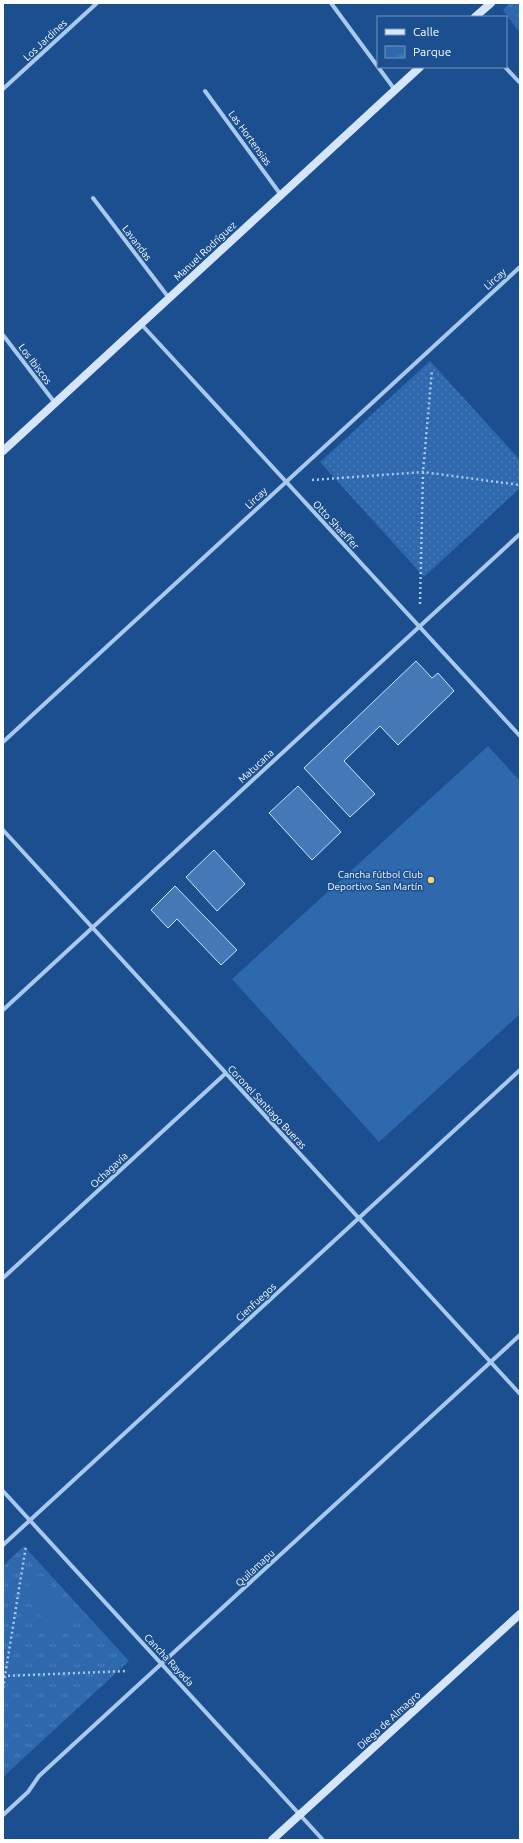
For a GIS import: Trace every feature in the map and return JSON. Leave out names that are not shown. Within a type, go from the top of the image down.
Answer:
[{"type":"street","name":"Los Jardines","points":[[3,90],[97,3]]},
{"type":"street","points":[[330,3],[377,66]]},
{"type":"street","points":[[476,16],[491,3]]},
{"type":"street","points":[[379,68],[395,90]]},
{"type":"street","name":"Manuel Rodríguez","points":[[3,451],[419,68]]},
{"type":"street","points":[[506,68],[520,83]]},
{"type":"street","name":"Las Hortensias","points":[[206,91],[281,195]]},
{"type":"street","name":"Lavandas","points":[[93,198],[169,298]]},
{"type":"street","name":"Lircay","points":[[3,742],[520,267]]},
{"type":"street","name":"Otto Shaeffer","points":[[141,324],[520,736]]},
{"type":"street","name":"Los Ibiscos","points":[[3,335],[55,403]]},
{"type":"street","name":"Matucana","points":[[3,1010],[520,534]]},
{"type":"street","name":"Coronel Santiago Bueras","points":[[3,830],[520,1394]]},
{"type":"street","name":"Cienfuegos","points":[[3,1545],[520,1070]]},
{"type":"street","name":"Ochagavía","points":[[3,1278],[226,1073]]},
{"type":"street","name":"Quilamapu","points":[[3,1815],[28,1792],[39,1776],[520,1335]]},
{"type":"street","name":"Cancha Rayada","points":[[3,1491],[323,1840]]},
{"type":"street","name":"Diego de Almagro","points":[[272,1840],[520,1614]]},
{"type":"path","points":[[419,627],[423,472],[434,346]]},
{"type":"path","points":[[286,482],[423,472],[520,485]]},
{"type":"path","points":[[3,1688],[30,1521]]},
{"type":"path","points":[[5,1676],[155,1670]]},
{"type":"green space","points":[[510,3],[520,3],[520,33],[503,10]]},
{"type":"green space","points":[[430,361],[520,460],[520,488],[424,577],[320,462]]},
{"type":"green space","name":"Cancha fútbol Club Deportivo San Martín","points":[[488,746],[520,781],[520,1014],[379,1142],[232,979]]},
{"type":"green space","points":[[24,1546],[129,1661],[3,1777],[3,1566]]},
{"type":"green space","points":[[41,1575],[76,1612],[55,1631],[21,1593]]},
{"type":"building","points":[[416,661],[432,678],[438,673],[454,691],[398,745],[380,726],[344,761],[375,794],[350,817],[304,768]]},
{"type":"building","points":[[298,786],[341,832],[312,860],[269,813]]},
{"type":"building","points":[[214,850],[245,884],[217,911],[186,877]]},
{"type":"building","points":[[175,886],[237,950],[221,965],[177,919],[168,928],[151,910]]},
{"type":"place","name":"Cancha fútbol Club Deportivo San Martín","points":[[431,880]]}]
